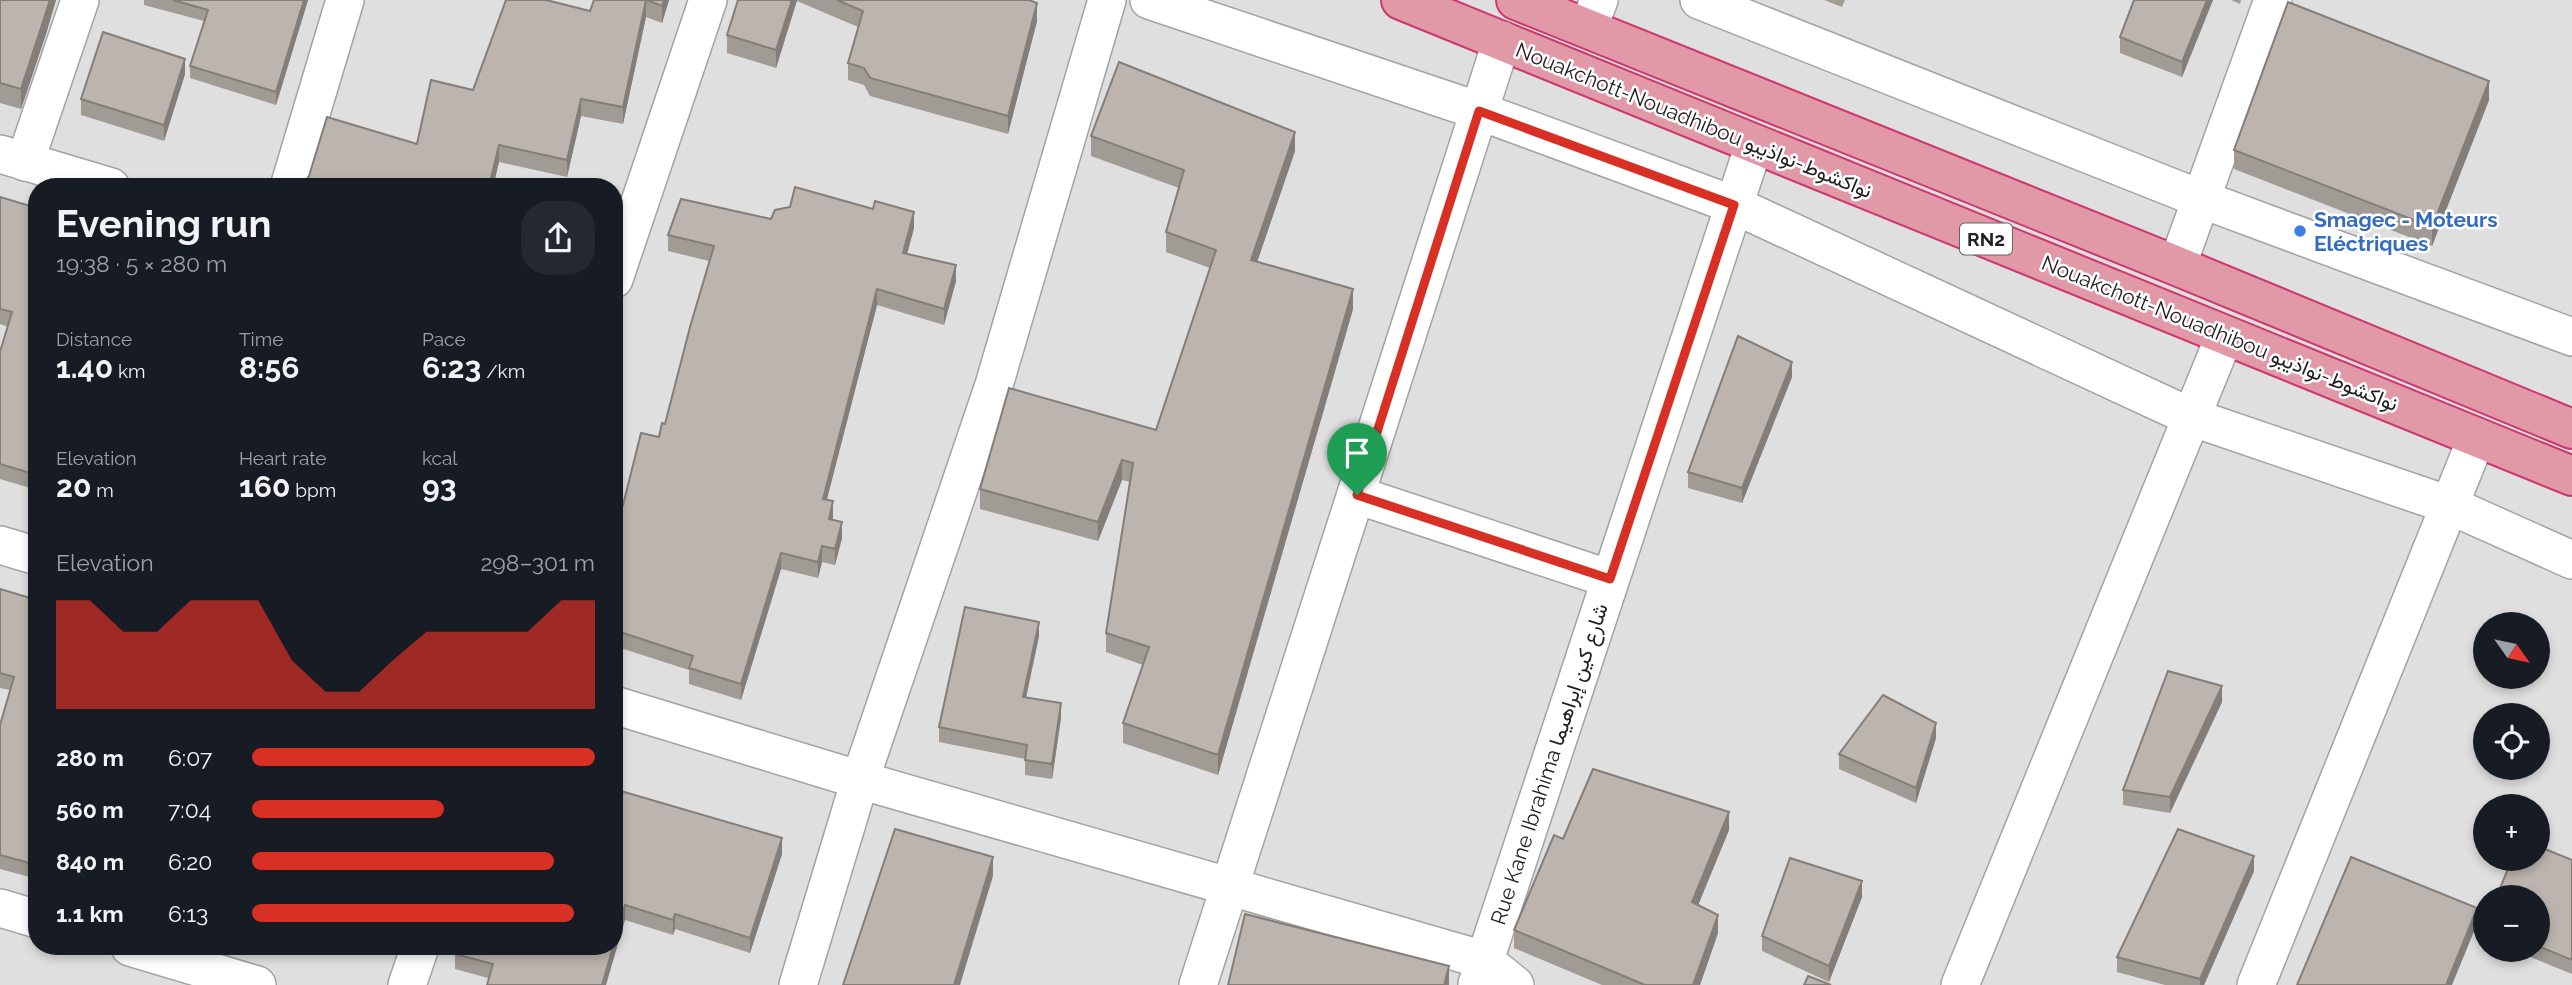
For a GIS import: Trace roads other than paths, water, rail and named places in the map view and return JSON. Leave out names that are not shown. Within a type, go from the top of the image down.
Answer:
[{"type":"highway","name":"Nouakchott-Nouadhibou نواكشوط-نواذيبو","points":[[1401,0],[2572,476]]},
{"type":"highway","name":"Nouakchott-Nouadhibou نواكشوط-نواذيبو","points":[[1517,0],[1593,14],[2176,267],[2572,429]]},
{"type":"street","points":[[80,0],[13,158],[81,178]]},
{"type":"street","points":[[292,178],[345,0]]},
{"type":"street","points":[[623,252],[708,0]]},
{"type":"street","points":[[797,985],[860,780],[994,385],[1107,0]]},
{"type":"street","points":[[1149,0],[1479,111],[1734,205],[2191,417],[2449,505],[2572,560]]},
{"type":"street","points":[[1699,0],[2202,199],[2572,337]]},
{"type":"street","points":[[2176,267],[2273,0]]},
{"type":"street","points":[[1198,985],[1502,40]]},
{"type":"street","name":"Rue Kane Ibrahima شارع كين إبراهيما","points":[[1480,972],[1754,145]]},
{"type":"street","points":[[1960,985],[2225,335]]},
{"type":"street","points":[[2256,985],[2477,437]]},
{"type":"street","points":[[1357,495],[1610,579]]},
{"type":"street","points":[[0,545],[28,553]]},
{"type":"street","points":[[623,708],[860,780],[1229,886],[1515,985]]},
{"type":"street","points":[[0,908],[28,916]]},
{"type":"street","points":[[157,955],[257,985]]},
{"type":"street","points":[[407,985],[416,955]]},
{"type":"place","name":"Smagec - Moteurs Eléctriques","points":[[2300,231]]}]
